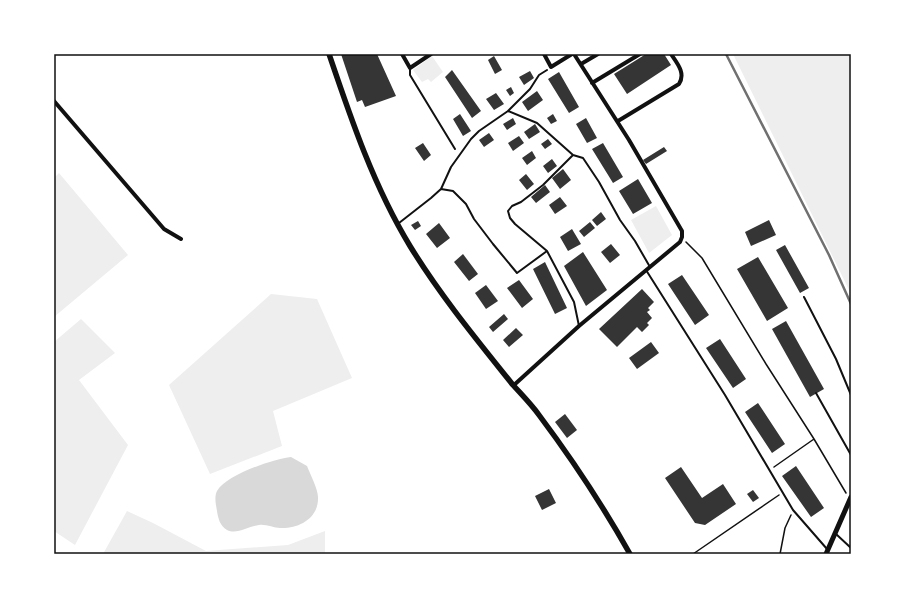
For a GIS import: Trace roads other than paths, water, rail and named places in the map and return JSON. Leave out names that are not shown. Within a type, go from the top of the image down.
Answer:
[{"type":"main road","points":[[329,54],[354,125],[381,190],[410,246],[430,276],[568,454],[630,554]]},
{"type":"street","points":[[402,54],[410,68],[431,54]]},
{"type":"street","points":[[514,385],[579,326],[680,242],[682,237],[682,231],[644,165],[581,64],[573,54],[551,67],[544,54]]},
{"type":"street","points":[[581,64],[598,54]]},
{"type":"street","points":[[592,83],[640,54]]},
{"type":"street","points":[[618,122],[680,84],[682,72],[671,54]]},
{"type":"street","points":[[54,101],[164,229],[181,239]]},
{"type":"street","points":[[827,552],[851,498]]},
{"type":"lane","points":[[410,68],[410,76],[455,149]]},
{"type":"lane","points":[[398,224],[441,189],[451,167],[471,139],[479,131],[508,111],[530,89],[539,75],[547,70]]},
{"type":"lane","points":[[508,111],[537,123],[573,155],[583,158],[650,267]]},
{"type":"lane","points":[[573,155],[542,185],[520,202],[512,206],[508,211],[510,218],[515,224],[547,251],[574,302],[579,326]]},
{"type":"lane","points":[[441,189],[453,191],[466,204],[474,219],[517,273],[547,251]]},
{"type":"lane","points":[[646,270],[725,395],[792,510],[827,552]]},
{"type":"lane","points":[[804,297],[836,359],[851,395]]},
{"type":"lane","points":[[816,393],[851,455]]},
{"type":"lane","points":[[835,533],[851,548]]},
{"type":"railway","points":[[726,54],[829,255],[851,304]]}]
